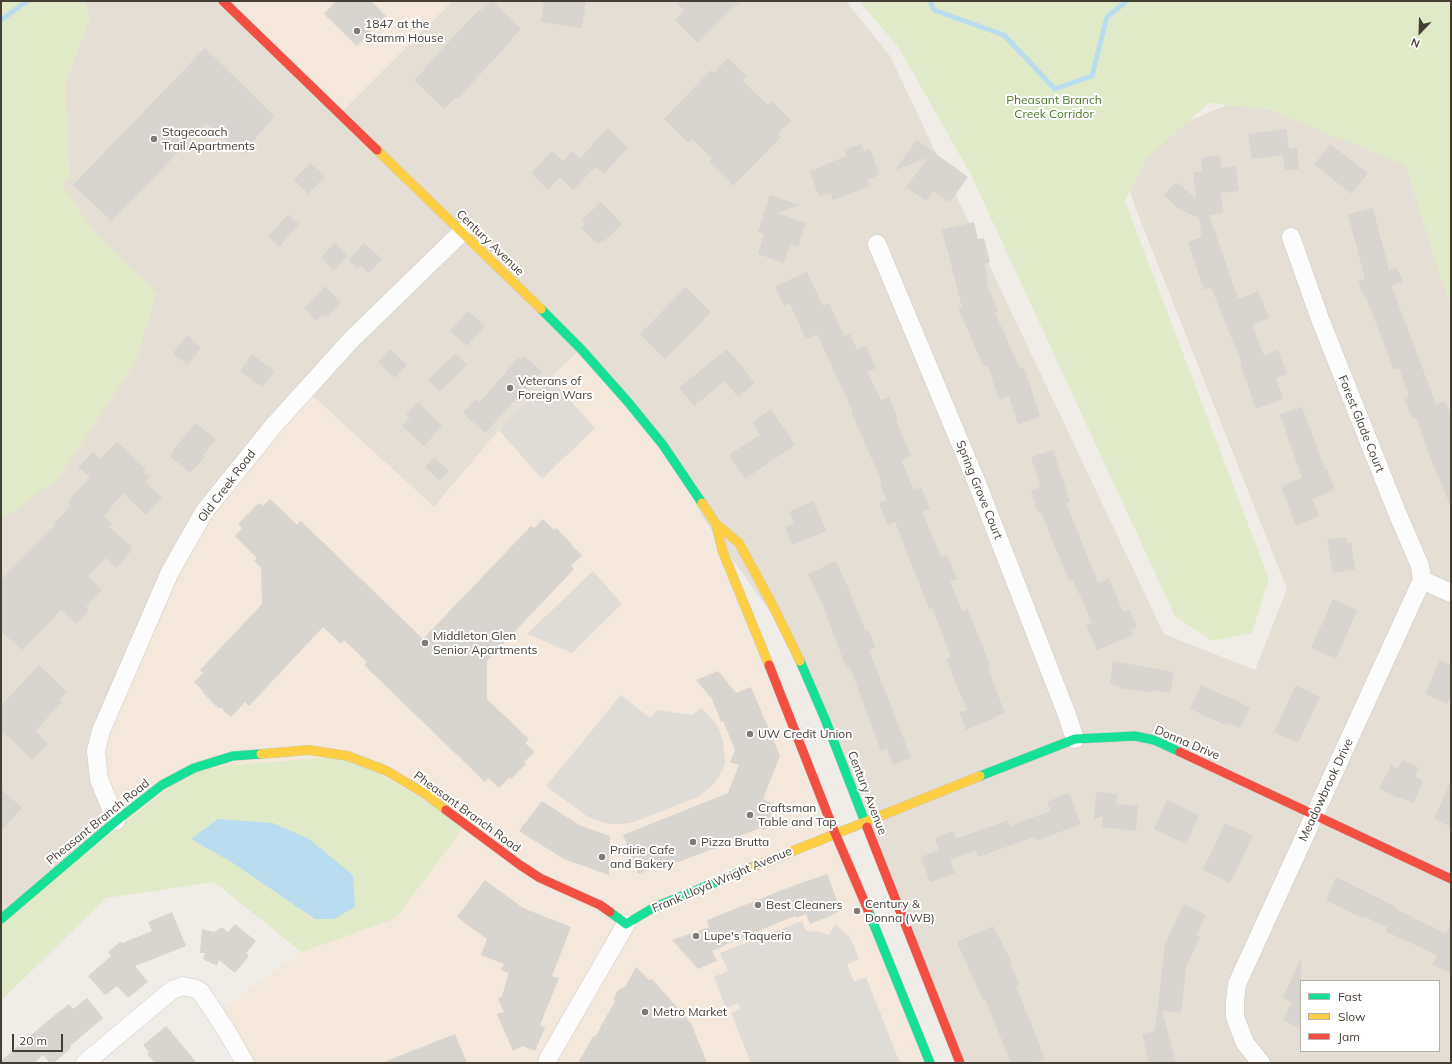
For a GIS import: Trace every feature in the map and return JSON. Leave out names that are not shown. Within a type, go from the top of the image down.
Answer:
[{"type":"main road","name":"Century Avenue","points":[[222,1],[581,349],[628,402],[667,451],[716,524],[739,543],[789,638],[825,719],[960,1063]]},
{"type":"main road","name":"Century Avenue","points":[[716,524],[722,550],[787,708],[835,833],[930,1063]]},
{"type":"main road","name":"Donna Drive","points":[[835,833],[1075,739],[1135,736],[1154,740],[1451,879]]},
{"type":"main road","name":"Pheasant Branch Road","points":[[1,919],[116,821],[162,785],[194,768],[233,756],[309,750],[348,756],[387,771],[427,795],[520,865],[540,878],[600,905],[626,924]]},
{"type":"main road","name":"Frank Lloyd Wright Avenue","points":[[626,924],[653,908],[835,833]]},
{"type":"street","name":"Old Creek Road","points":[[116,821],[99,779],[96,751],[101,731],[170,572],[204,512],[275,424],[351,340],[462,232]]},
{"type":"street","name":"Forest Glade Court","points":[[1291,237],[1323,326],[1396,510],[1420,566],[1422,580]]},
{"type":"street","name":"Spring Grove Court","points":[[877,244],[979,488],[1075,739]]},
{"type":"street","points":[[1422,580],[1451,593]]},
{"type":"street","name":"Meadowbrook Drive","points":[[1261,1063],[1245,1043],[1235,1017],[1234,1001],[1237,984],[1422,580]]},
{"type":"street","name":"Frank Lloyd Wright Avenue","points":[[546,1062],[626,924]]},
{"type":"street","points":[[85,1063],[172,990],[183,986],[196,988],[200,992],[226,1030],[245,1063]]},
{"type":"shaded area","points":[[84,1],[232,1],[339,114],[452,1],[846,1],[890,56],[1164,634],[1255,670],[1287,589],[1135,207],[1117,152],[1269,87],[1413,145],[1451,297],[1451,1063],[960,1063],[789,638],[581,349],[499,430],[434,507],[306,390],[116,821],[1,919],[1,485],[25,209],[69,177],[65,83],[90,18]]},
{"type":"shaded area","points":[[232,1],[452,1],[339,114]]},
{"type":"shaded area","points":[[581,349],[684,474],[930,1063],[245,1063],[216,1014],[301,952],[214,882],[116,821],[99,779],[101,731],[170,572],[306,390],[434,507],[499,430]]},
{"type":"shaded area","points":[[550,378],[595,428],[542,479],[499,430]]},
{"type":"shaded area","points":[[593,571],[622,604],[572,653],[527,634]]},
{"type":"shaded area","points":[[621,695],[650,718],[657,710],[693,715],[701,707],[719,729],[723,741],[725,761],[723,770],[714,784],[700,796],[634,822],[612,824],[588,817],[546,786]]},
{"type":"shaded area","points":[[802,921],[806,931],[820,932],[829,935],[835,924],[850,937],[859,959],[847,964],[854,982],[866,977],[900,1063],[751,1063],[731,1013],[740,1009],[738,1003],[726,1008],[714,977],[728,971],[720,953]]},
{"type":"green space","points":[[1,1],[84,1],[90,18],[65,83],[69,178],[61,183],[96,234],[157,293],[135,363],[58,479],[1,520]]},
{"type":"green space","name":"Pheasant Branch Creek Corridor","points":[[859,1],[1451,1],[1451,310],[1405,165],[1270,110],[1209,103],[1146,159],[1125,201],[1269,579],[1252,633],[1212,641],[1175,616],[971,175],[899,48]]},
{"type":"green space","points":[[348,756],[466,824],[396,918],[302,952],[214,882],[106,898],[1,1001],[1,919],[194,768]]},
{"type":"water","points":[[218,819],[273,823],[309,839],[353,875],[355,907],[334,919],[315,919],[233,863],[191,839]]},
{"type":"building","name":"1847 at the Stamm House","points":[[336,1],[371,1],[386,16],[357,46],[324,14]]},
{"type":"building","points":[[490,1],[492,1],[521,29],[458,98],[456,97],[444,109],[414,80],[479,10],[480,11]]},
{"type":"building","points":[[544,1],[586,1],[582,28],[541,22]]},
{"type":"building","points":[[675,1],[740,1],[698,43],[675,20],[684,10]]},
{"type":"building","name":"Stagecoach Trail Apartments","points":[[205,48],[274,116],[243,154],[206,123],[112,221],[73,185]]},
{"type":"building","points":[[728,58],[747,77],[742,81],[768,105],[772,101],[791,120],[778,134],[781,137],[733,186],[709,162],[712,158],[692,139],[688,143],[664,119],[711,70],[714,73]]},
{"type":"building","points":[[607,128],[628,147],[604,174],[595,167],[573,190],[560,177],[548,190],[531,173],[552,151],[563,161],[572,151],[580,159]]},
{"type":"building","points":[[1286,129],[1289,149],[1297,148],[1299,169],[1285,171],[1283,155],[1252,159],[1248,134]]},
{"type":"building","points":[[917,140],[968,177],[950,202],[933,191],[926,201],[906,187],[928,158],[895,170]]},
{"type":"building","points":[[861,144],[864,151],[870,149],[879,175],[867,180],[870,186],[833,200],[831,193],[819,197],[810,171],[847,156],[844,150]]},
{"type":"building","points":[[1330,144],[1368,173],[1352,194],[1314,165]]},
{"type":"building","points":[[1220,155],[1221,168],[1236,166],[1239,191],[1221,193],[1223,213],[1209,215],[1238,299],[1258,291],[1269,318],[1252,325],[1264,356],[1278,350],[1287,374],[1276,378],[1283,399],[1256,409],[1240,364],[1242,364],[1211,287],[1204,290],[1188,242],[1202,237],[1199,218],[1179,209],[1164,195],[1176,182],[1196,198],[1193,172],[1202,171],[1201,158]]},
{"type":"building","points":[[310,163],[325,176],[308,194],[294,180]]},
{"type":"building","points":[[770,195],[800,205],[777,213],[806,223],[798,247],[790,244],[784,263],[758,254],[764,234],[758,232]]},
{"type":"building","points":[[601,202],[622,224],[603,242],[602,240],[598,244],[581,228],[585,224],[582,220]]},
{"type":"building","points":[[1373,208],[1389,270],[1397,267],[1403,282],[1392,286],[1403,317],[1436,404],[1445,401],[1451,415],[1451,507],[1430,457],[1416,417],[1412,418],[1404,398],[1409,396],[1399,368],[1394,370],[1366,297],[1364,297],[1358,281],[1365,279],[1348,214]]},
{"type":"building","points":[[288,214],[299,224],[279,247],[268,237]]},
{"type":"building","points":[[974,222],[978,239],[984,238],[990,262],[984,264],[988,281],[986,282],[998,311],[995,313],[1020,369],[1024,367],[1040,417],[1018,424],[1009,396],[999,400],[988,366],[984,367],[958,308],[962,307],[942,230]]},
{"type":"building","points":[[334,243],[348,256],[334,271],[321,258]]},
{"type":"building","points":[[364,243],[382,259],[369,273],[361,266],[358,269],[348,260]]},
{"type":"building","points":[[807,272],[823,306],[829,303],[844,336],[850,334],[857,350],[866,346],[876,368],[867,372],[881,400],[889,397],[898,419],[896,420],[911,456],[901,460],[914,490],[921,487],[930,509],[922,511],[941,557],[947,555],[957,579],[950,581],[962,611],[968,609],[991,668],[988,669],[1005,713],[966,730],[959,712],[967,710],[946,659],[951,657],[932,608],[929,609],[895,522],[887,525],[879,503],[886,500],[880,483],[882,483],[852,413],[853,412],[817,334],[806,339],[790,304],[784,306],[775,286]]},
{"type":"building","points":[[325,286],[341,302],[326,318],[322,315],[316,321],[304,308]]},
{"type":"building","points":[[686,287],[711,312],[665,359],[640,334]]},
{"type":"building","points":[[468,311],[485,326],[467,346],[450,331]]},
{"type":"building","points":[[187,335],[201,348],[188,365],[173,353]]},
{"type":"building","points":[[390,349],[407,365],[395,378],[378,362]]},
{"type":"building","points":[[727,349],[755,383],[738,397],[725,381],[694,406],[679,388]]},
{"type":"building","points":[[252,354],[274,371],[262,387],[240,371]]},
{"type":"building","points":[[455,354],[467,365],[440,391],[428,380]]},
{"type":"building","name":"Veterans of Foreign Wars","points":[[524,356],[542,371],[485,433],[463,413],[475,399],[479,403],[519,357],[521,359]]},
{"type":"building","points":[[418,402],[442,426],[424,446],[402,426],[410,418],[406,415]]},
{"type":"building","points":[[1302,407],[1325,470],[1327,469],[1335,490],[1312,499],[1319,516],[1296,525],[1281,486],[1302,478],[1280,414]]},
{"type":"building","points":[[771,409],[795,445],[745,479],[729,455],[760,435],[752,422]]},
{"type":"building","points":[[196,423],[216,440],[203,455],[205,457],[190,473],[170,456],[174,451],[173,450]]},
{"type":"building","points":[[117,442],[146,469],[143,472],[150,477],[145,482],[162,498],[146,515],[123,493],[104,516],[112,524],[109,527],[131,546],[129,548],[132,550],[116,568],[106,558],[88,576],[102,590],[86,607],[89,610],[76,624],[61,610],[22,650],[1,631],[1,580],[55,526],[53,524],[71,506],[67,502],[90,477],[78,467],[93,452],[100,459]]},
{"type":"building","points":[[1053,450],[1070,502],[1066,503],[1098,583],[1109,578],[1123,612],[1130,610],[1137,627],[1131,630],[1133,635],[1097,650],[1086,625],[1092,623],[1073,580],[1069,581],[1041,512],[1038,513],[1031,490],[1041,487],[1031,457]]},
{"type":"building","points":[[434,457],[449,471],[440,481],[425,467]]},
{"type":"building","name":"Middleton Glen Senior Apartments","points":[[270,499],[297,525],[301,521],[423,639],[531,526],[534,528],[543,519],[554,530],[556,528],[582,555],[571,566],[574,569],[487,661],[487,699],[529,739],[525,743],[535,752],[524,762],[526,764],[511,779],[510,777],[499,788],[488,778],[485,782],[364,665],[367,662],[344,640],[341,644],[323,627],[249,706],[245,702],[231,717],[220,707],[219,709],[203,693],[204,692],[194,682],[203,673],[200,670],[262,604],[261,567],[254,561],[257,558],[235,536],[242,528],[238,524],[259,503],[263,506]]},
{"type":"building","points":[[813,501],[826,531],[792,545],[785,527],[794,523],[789,512]]},
{"type":"building","points":[[1346,537],[1347,543],[1351,542],[1355,569],[1333,573],[1327,540]]},
{"type":"building","points":[[836,561],[866,632],[869,630],[875,647],[869,650],[911,758],[893,765],[887,748],[881,751],[850,667],[846,668],[823,605],[808,574]]},
{"type":"building","points":[[1333,599],[1357,610],[1336,659],[1311,648]]},
{"type":"building","points":[[1440,660],[1451,665],[1451,695],[1447,704],[1425,694]]},
{"type":"building","points":[[1113,661],[1174,672],[1170,693],[1152,690],[1152,693],[1119,688],[1120,686],[1110,684]]},
{"type":"building","points":[[39,665],[67,692],[59,700],[62,702],[35,731],[48,743],[33,760],[1,730],[1,706]]},
{"type":"building","points":[[718,671],[736,693],[751,687],[780,756],[763,799],[776,805],[765,830],[760,828],[730,840],[731,843],[670,865],[669,862],[638,874],[623,835],[728,793],[739,765],[730,762],[735,750],[723,721],[721,722],[712,699],[696,680]]},
{"type":"building","points":[[1201,685],[1250,707],[1240,728],[1228,723],[1227,726],[1190,709]]},
{"type":"building","points":[[1296,685],[1320,697],[1298,743],[1274,732]]},
{"type":"building","points":[[1402,760],[1419,768],[1415,777],[1423,781],[1413,803],[1379,789],[1391,765],[1398,769]]},
{"type":"building","points":[[1451,781],[1451,827],[1434,819]]},
{"type":"building","points":[[1,789],[22,808],[1,831]]},
{"type":"building","points":[[1096,792],[1117,794],[1116,804],[1138,806],[1136,831],[1101,827],[1103,816],[1094,819]]},
{"type":"building","points":[[1069,793],[1081,824],[1036,841],[1034,837],[978,857],[975,850],[950,860],[955,873],[930,882],[921,857],[939,850],[935,838],[953,831],[956,839],[1008,820],[1010,826],[1050,811],[1047,802]]},
{"type":"building","points":[[1167,800],[1199,815],[1186,844],[1154,829]]},
{"type":"building","points":[[542,801],[581,826],[610,836],[609,875],[564,859],[519,831]]},
{"type":"building","points":[[1225,823],[1253,836],[1230,883],[1203,870]]},
{"type":"building","points":[[827,874],[841,911],[833,915],[810,924],[806,914],[796,918],[795,916],[712,951],[717,961],[698,969],[672,940],[709,927],[707,920]]},
{"type":"building","points":[[1336,877],[1398,908],[1397,910],[1446,933],[1451,923],[1451,973],[1432,965],[1437,955],[1385,931],[1387,927],[1363,916],[1362,918],[1326,900]]},
{"type":"building","points":[[485,880],[523,908],[571,927],[552,976],[559,978],[540,1025],[545,1028],[535,1051],[523,1046],[513,1051],[497,1014],[504,1012],[498,999],[502,996],[509,973],[501,970],[504,964],[481,955],[487,939],[457,917]]},
{"type":"building","points":[[1184,904],[1206,915],[1196,935],[1200,937],[1186,967],[1181,1013],[1162,1011],[1176,1063],[1149,1063],[1142,1034],[1155,1031],[1165,944]]},
{"type":"building","points":[[172,912],[186,946],[135,966],[148,982],[128,998],[117,986],[105,995],[88,976],[111,956],[108,952],[121,941],[122,943],[152,931],[148,922]]},
{"type":"building","points":[[235,924],[256,941],[246,953],[249,956],[235,973],[219,960],[217,966],[203,959],[205,953],[200,953],[202,929],[214,932],[222,927],[228,932]]},
{"type":"building","points":[[993,926],[1012,963],[1010,964],[1019,984],[1016,986],[1045,1059],[1034,1063],[1011,1063],[985,999],[983,1000],[957,942]]},
{"type":"building","points":[[1301,958],[1300,1028],[1283,1020],[1292,1002],[1283,998]]},
{"type":"building","name":"Metro Market","points":[[636,967],[649,980],[652,979],[691,1023],[707,1063],[578,1063],[593,1036],[595,1037],[615,1001],[613,999],[618,990],[625,987]]},
{"type":"building","points":[[87,998],[103,1018],[70,1046],[71,1048],[54,1063],[50,1063],[43,1055],[34,1063],[1,1063],[1,1061],[69,1004],[73,1009]]},
{"type":"building","points":[[166,1026],[197,1063],[155,1063],[147,1054],[149,1052],[143,1045]]},
{"type":"building","points":[[455,1034],[467,1063],[384,1063],[384,1062]]},
{"type":"waterway","points":[[1,20],[27,1]]},
{"type":"waterway","points":[[930,1],[934,10],[1004,35],[1055,89],[1092,76],[1107,17],[1127,1]]},
{"type":"traffic: fast","points":[[541,309],[581,349],[628,402],[663,445],[702,503]]},
{"type":"traffic: fast","points":[[800,661],[825,719],[867,827]]},
{"type":"traffic: fast","points":[[980,776],[1075,739],[1135,736],[1154,740],[1180,752]]},
{"type":"traffic: fast","points":[[1,919],[116,821],[162,785],[194,768],[233,756],[261,754]]},
{"type":"traffic: fast","points":[[610,912],[626,924],[653,908],[753,867]]},
{"type":"traffic: fast","points":[[868,910],[930,1063]]},
{"type":"traffic: slow","points":[[377,150],[541,309]]},
{"type":"traffic: slow","points":[[702,503],[716,524],[739,543],[773,606],[800,661]]},
{"type":"traffic: slow","points":[[716,524],[722,550],[769,665]]},
{"type":"traffic: slow","points":[[261,754],[309,750],[348,756],[387,771],[427,795],[446,810]]},
{"type":"traffic: slow","points":[[753,867],[980,776]]},
{"type":"traffic: jam","points":[[223,1],[377,150]]},
{"type":"traffic: jam","points":[[769,665],[835,833],[868,910]]},
{"type":"traffic: jam","points":[[1180,752],[1451,879]]},
{"type":"traffic: jam","points":[[446,810],[540,878],[600,905],[610,912]]},
{"type":"traffic: jam","points":[[867,827],[960,1063]]},
{"type":"place","name":"1847 at the Stamm House","points":[[357,31]]},
{"type":"place","name":"Stagecoach Trail Apartments","points":[[154,139]]},
{"type":"place","name":"Veterans of Foreign Wars","points":[[510,388]]},
{"type":"place","name":"Middleton Glen Senior Apartments","points":[[425,643]]},
{"type":"place","name":"UW Credit Union","points":[[750,734]]},
{"type":"place","name":"Craftsman Table and Tap","points":[[750,815]]},
{"type":"place","name":"Pizza Brutta","points":[[693,842]]},
{"type":"place","name":"Prairie Cafe and Bakery","points":[[602,857]]},
{"type":"place","name":"Best Cleaners","points":[[758,905]]},
{"type":"place","name":"Century & Donna (WB)","points":[[857,911]]},
{"type":"place","name":"Lupe's Taqueria","points":[[696,936]]},
{"type":"place","name":"Metro Market","points":[[645,1012]]}]
